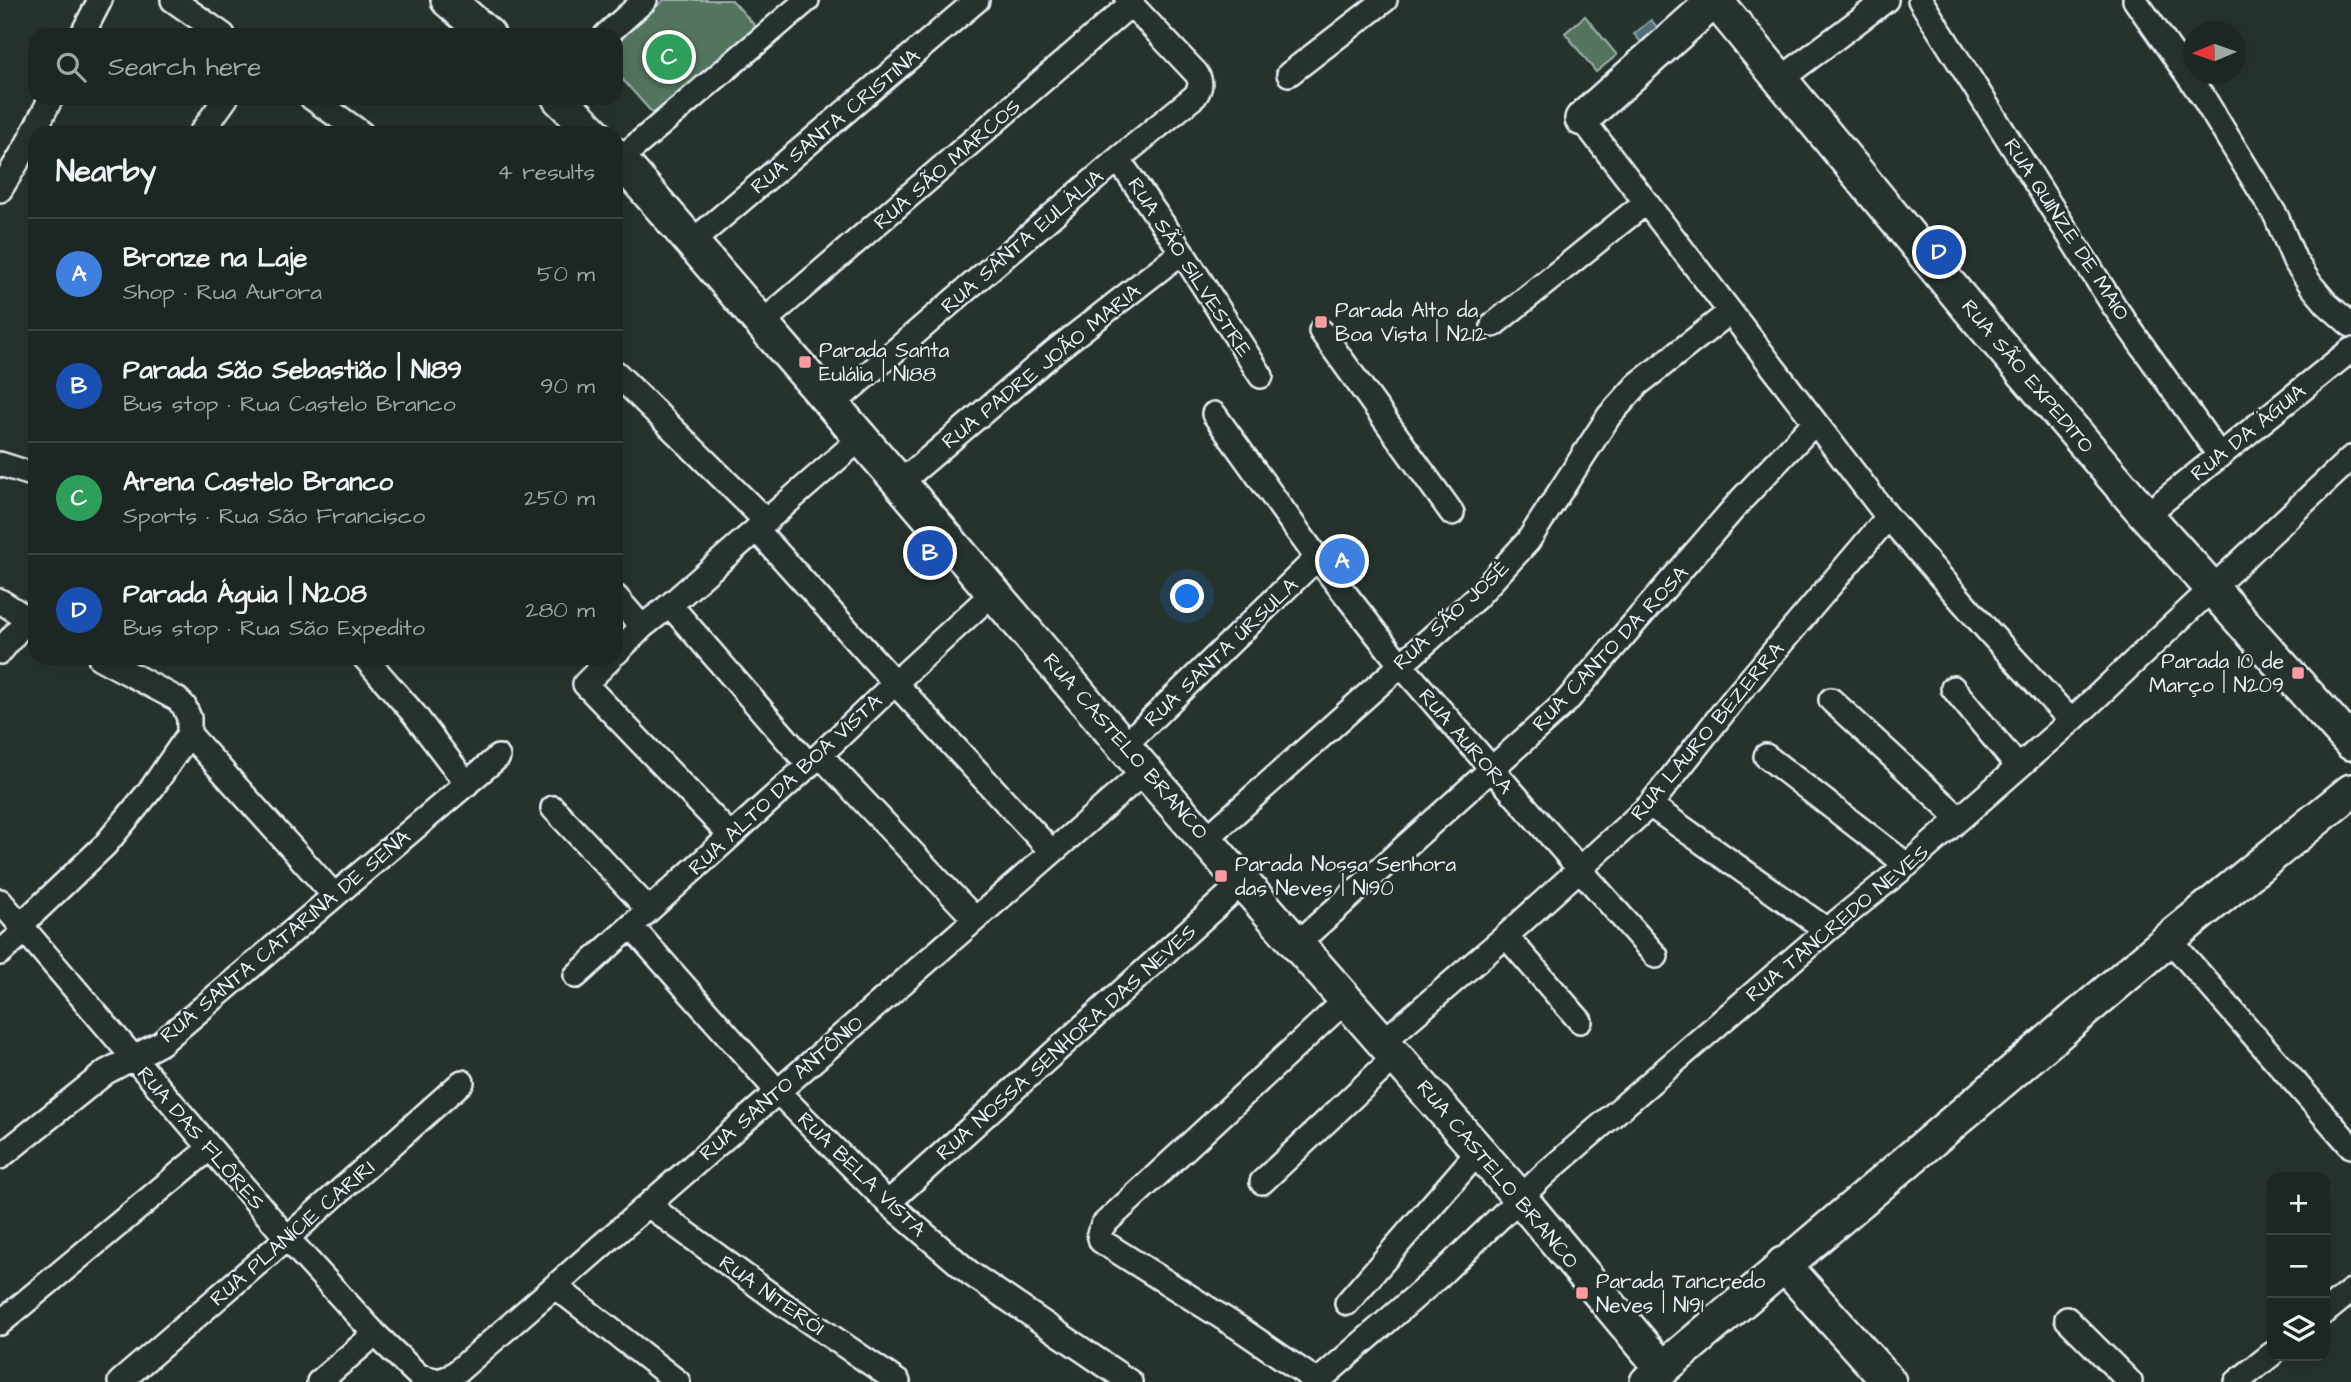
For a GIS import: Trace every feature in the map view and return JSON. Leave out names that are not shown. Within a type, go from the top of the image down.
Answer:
[{"type":"street","points":[[86,28],[100,0]]},
{"type":"street","points":[[173,0],[213,28]]},
{"type":"street","points":[[448,0],[480,28]]},
{"type":"street","points":[[614,28],[645,0]]},
{"type":"street","points":[[623,153],[807,0]]},
{"type":"street","name":"RUA SANTA CRISTINA","points":[[692,242],[977,0]]},
{"type":"street","points":[[1289,74],[1385,0]]},
{"type":"street","points":[[1715,0],[1582,119],[1888,517],[2071,721]]},
{"type":"street","name":"RUA SÃO EXPEDITO","points":[[1715,0],[1971,311],[2211,590],[2351,743]]},
{"type":"street","points":[[1781,79],[1886,0]]},
{"type":"street","name":"RUA QUINZE DE MAIO","points":[[1920,0],[2114,306],[2219,455]]},
{"type":"street","points":[[2135,0],[2211,109],[2276,216],[2295,261],[2327,304],[2351,325]]},
{"type":"street","name":"RUA SANTA EULÁLIA","points":[[832,405],[1195,96],[1200,89],[1201,80],[1129,2]]},
{"type":"street","name":"RUA SÃO MARCOS","points":[[762,323],[1129,2]]},
{"type":"street","points":[[40,126],[48,105]]},
{"type":"street","points":[[206,126],[221,105]]},
{"type":"street","points":[[320,105],[345,126]]},
{"type":"street","points":[[566,105],[587,126]]},
{"type":"street","points":[[0,190],[28,155]]},
{"type":"street","name":"RUA SÃO SILVESTRE","points":[[1118,159],[1182,252],[1261,376]]},
{"type":"street","name":"RUA CASTELO BRANCO","points":[[623,163],[1124,746],[1520,1198],[1655,1375]]},
{"type":"street","points":[[1493,325],[1646,202]]},
{"type":"street","name":"RUA PADRE JOÃO MARIA","points":[[900,483],[1055,351],[1182,252]]},
{"type":"street","name":"RUA SÃO JOSÉ","points":[[1206,839],[1476,598],[1528,541],[1609,416],[1638,384],[1730,312]]},
{"type":"street","points":[[1321,331],[1452,513]]},
{"type":"street","name":"RUA DA ÁGUIA","points":[[2146,515],[2351,350]]},
{"type":"street","points":[[623,380],[762,525],[895,683],[1052,852]]},
{"type":"street","name":"RUA AURORA","points":[[1214,414],[1317,558],[1400,664],[1491,771],[1656,956]]},
{"type":"street","name":"RUA CANTO DA ROSA","points":[[1298,943],[1566,702],[1741,500],[1814,423]]},
{"type":"street","points":[[623,646],[861,438]]},
{"type":"street","name":"RUA TANCREDO NEVES","points":[[1317,1382],[1438,1277],[1546,1173],[1827,930],[1907,865],[2071,721],[2351,458]]},
{"type":"street","points":[[0,464],[28,473]]},
{"type":"street","name":"RUA LAURO BEZERRA","points":[[1262,1182],[1391,1048],[1506,936],[1650,805],[1746,685],[1888,517]]},
{"type":"street","name":"RUA SANTA ÚRSULA","points":[[1124,746],[1317,558]]},
{"type":"street","name":"RUA ALTO DA BOA VISTA","points":[[576,976],[815,760],[994,592]]},
{"type":"street","points":[[0,601],[28,619]]},
{"type":"street","points":[[623,605],[642,627]]},
{"type":"street","points":[[670,605],[815,760],[975,919]]},
{"type":"street","points":[[0,652],[28,624]]},
{"type":"street","points":[[0,953],[105,845],[152,788],[189,734],[189,718],[184,706],[177,699],[113,665]]},
{"type":"street","points":[[371,665],[414,714],[467,784]]},
{"type":"street","points":[[604,665],[585,684],[730,835]]},
{"type":"street","points":[[1953,688],[2018,767]]},
{"type":"street","points":[[1831,701],[1959,818]]},
{"type":"street","points":[[189,734],[333,894]]},
{"type":"street","points":[[1766,756],[1907,865]]},
{"type":"street","name":"RUA SANTA CATARINA DE SENA","points":[[0,1157],[106,1072],[161,1042],[498,757]]},
{"type":"street","name":"RUA SANTO ANTÔNIO","points":[[411,1368],[419,1376],[439,1381],[467,1376],[556,1287],[648,1205],[1146,771]]},
{"type":"street","points":[[1655,1375],[2169,939],[2351,791]]},
{"type":"street","points":[[1650,805],[1827,930]]},
{"type":"street","points":[[553,808],[649,910]]},
{"type":"street","name":"RUA NOSSA SENHORA DAS NEVES","points":[[888,1203],[1243,881]]},
{"type":"street","name":"RUA DAS FLÔRES","points":[[0,901],[287,1238],[375,1334],[411,1368]]},
{"type":"street","name":"RUA BELA VISTA","points":[[631,926],[777,1091],[888,1203],[971,1274],[1130,1382]]},
{"type":"street","points":[[1506,936],[1580,1021]]},
{"type":"street","points":[[2169,939],[2351,1146]]},
{"type":"street","points":[[1317,1382],[1239,1328],[1101,1241],[1099,1234],[1103,1225],[1348,999]]},
{"type":"street","name":"RUA PLANÍCIE CARIRI","points":[[120,1382],[462,1082]]},
{"type":"street","points":[[0,1323],[209,1148]]},
{"type":"street","points":[[1347,1303],[1479,1151]]},
{"type":"street","name":"RUA NITERÓI","points":[[648,1205],[779,1301],[898,1382]]},
{"type":"street","points":[[1783,1264],[1889,1382]]},
{"type":"street","points":[[556,1287],[678,1382]]},
{"type":"street","points":[[2330,1308],[2351,1291]]},
{"type":"street","points":[[2067,1319],[2130,1382]]},
{"type":"street","points":[[319,1382],[375,1334]]},
{"type":"street","points":[[2237,1382],[2267,1358]]},
{"type":"green space","points":[[664,0],[732,0],[756,27],[655,116],[623,80],[623,36]]},
{"type":"green space","points":[[1585,16],[1617,55],[1596,72],[1565,33]]},
{"type":"water","points":[[1651,20],[1658,28],[1641,42],[1634,34]]},
{"type":"place","name":"Arena Castelo Branco","points":[[669,57]]},
{"type":"place","name":"Parada Águia | N208","points":[[1939,252]]},
{"type":"place","name":"Parada Alto da Boa Vista | N212","points":[[1321,322]]},
{"type":"place","name":"Parada Santa Eulália | N188","points":[[805,362]]},
{"type":"place","name":"Parada São Sebastião | N189","points":[[930,553]]},
{"type":"place","name":"Bronze na Laje","points":[[1342,561]]},
{"type":"place","name":"Parada 10 de Março | N209","points":[[2298,673]]},
{"type":"place","name":"Parada Nossa Senhora das Neves | N190","points":[[1221,876]]},
{"type":"place","name":"Parada Tancredo Neves | N191","points":[[1582,1293]]}]
